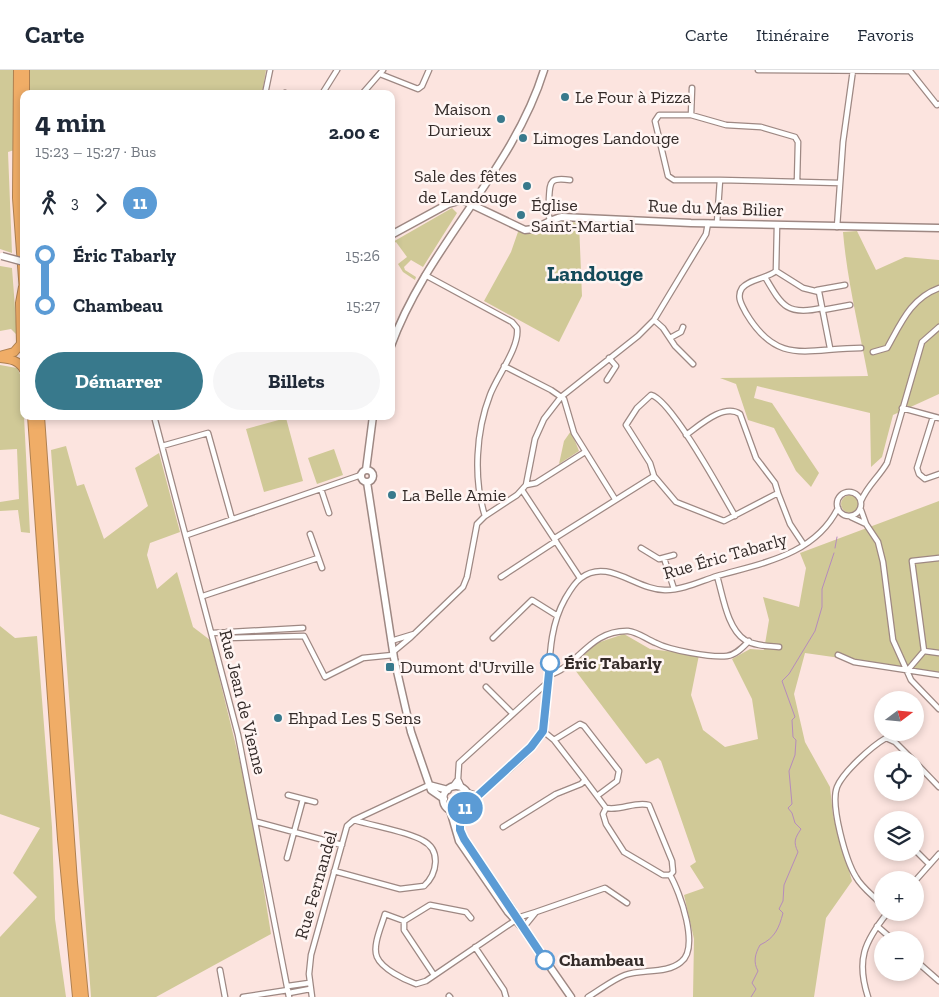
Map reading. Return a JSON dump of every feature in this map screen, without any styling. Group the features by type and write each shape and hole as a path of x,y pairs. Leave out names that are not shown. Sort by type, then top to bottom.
{"highway":[{"path":"18,70 17,198 20,241"},
{"path":"24,90 25,70"},
{"path":"0,357 14,352 20,345"},
{"path":"0,357 20,364"},
{"path":"32,420 62,839 77,997"},
{"path":"40,420 73,882 84,997"},
{"path":"42,450 46,439 45,420"}],"main road":[{"path":"395,337 415,291 510,146 535,96 544,70"},
{"name":"Rue du Mas Bilier","path":"395,233 457,200 462,200 471,206 525,230 535,229 550,220 562,217 837,227 939,228"},
{"path":"1,255 20,261"},
{"path":"367,482 363,481 360,475 366,470 372,420"},
{"path":"366,470 373,474 372,478 367,482"},
{"path":"367,482 393,654 411,732 430,790 444,799"},
{"path":"429,785 464,790 469,802 466,808 460,812 450,810"},
{"path":"450,789 444,799 445,805 450,810 459,841 508,912 523,928 571,997"},
{"path":"460,812 460,830 464,839 512,910 516,920"}],"street":[{"path":"266,90 270,70"},
{"path":"324,90 337,70"},
{"path":"365,90 381,72 418,90 422,86 429,70"},
{"path":"758,70 910,71 938,106"},
{"path":"837,227 843,142 853,70"},
{"path":"691,115 692,88"},
{"path":"797,182 798,142 795,137 761,127 726,125 691,115 664,114 659,115 655,121 668,176 674,180 840,183"},
{"path":"550,220 548,214 548,185 560,178 570,180"},
{"path":"717,223 720,180"},
{"path":"227,632 226,638 304,636 325,678 363,658 393,654 462,587 467,576 473,534 477,524 526,485 535,439 544,419 561,397 638,336 654,320 706,234 708,223"},
{"path":"776,271 777,225"},
{"path":"776,271 746,284 739,295 740,302 757,332 766,340 786,349 810,351 830,348 861,348"},
{"path":"776,271 803,288 817,290 844,285"},
{"path":"425,275 512,322 517,328 516,341 490,394 483,417 480,442 480,501 485,516"},
{"path":"765,277 777,298 790,309 803,312 850,305"},
{"path":"873,352 887,348 912,304 929,292 939,288"},
{"path":"817,290 820,292 830,348"},
{"path":"654,320 663,328 675,346 693,364"},
{"path":"670,338 681,332 683,326"},
{"path":"939,327 922,342 887,463 880,475 866,490 861,510 866,524 878,542 883,562 893,640 911,680 939,709"},
{"path":"607,380 616,366 609,358"},
{"path":"504,366 561,397 566,404 574,433 615,499"},
{"path":"735,516 686,435 655,396 647,397 630,416 626,425 650,463 654,476 676,502 720,520 735,516 778,493"},
{"path":"902,408 939,418"},
{"path":"686,435 725,410 735,410 740,414 756,458 774,483 790,524 804,546"},
{"path":"932,417 917,468 919,474 925,479 939,474"},
{"name":"Rue Jean de Vienne","path":"155,420 213,633 238,735 257,822 289,992"},
{"path":"162,446 208,433 232,519"},
{"path":"526,485 536,483 585,452"},
{"path":"187,535 360,475"},
{"path":"501,577 615,499 654,476"},
{"path":"321,489 329,513"},
{"path":"469,802 531,747 543,731 552,636 556,615 580,578 522,490"},
{"path":"866,490 846,492 840,496 838,508 847,516 866,524"},
{"path":"853,492 862,501"},
{"name":"Rue Éric Tabarly","path":"580,578 592,572 601,571 620,575 644,588 674,589 785,557 804,546 832,520 838,508"},
{"path":"847,516 861,510"},
{"name":"Rue Éric Tabarly","path":"832,520 847,516"},
{"path":"310,534 322,568"},
{"path":"641,548 659,559 674,554"},
{"path":"203,596 318,558"},
{"path":"664,558 674,589"},
{"path":"907,671 924,651 912,561 939,558"},
{"path":"717,576 731,622 736,631 749,641 779,647"},
{"path":"494,638 532,600 556,615"},
{"path":"213,633 303,628"},
{"path":"549,675 559,670 597,640 619,631 631,632 657,644 680,651 728,656 739,652 749,641"},
{"path":"391,641 415,634"},
{"path":"924,651 939,653"},
{"path":"838,655 854,662 939,675"},
{"path":"477,795 464,790 458,779 459,763 548,682"},
{"path":"486,688 513,714"},
{"path":"554,740 576,724 580,724 584,726 608,756 619,771 620,777 598,796"},
{"path":"543,731 554,740 606,808 616,810 638,804 649,805 672,862 673,872 670,875"},
{"path":"874,897 856,879 848,861 835,802 837,788 845,773 886,738 895,742 904,751"},
{"path":"924,771 939,787"},
{"path":"450,789 458,779"},
{"path":"503,828 556,794 585,780"},
{"name":"Rue Fernandel","path":"312,997 309,983 311,955 347,826 354,820 429,785"},
{"path":"288,795 315,802"},
{"path":"287,858 303,799"},
{"path":"606,808 603,814 606,824 624,852 663,875 670,875"},
{"path":"334,871 400,889 424,886 433,876 436,858 423,840 354,820"},
{"path":"257,822 342,845"},
{"path":"923,871 939,854"},
{"path":"924,859 929,864"},
{"path":"588,997 624,976 674,967 683,962 688,954 688,922 678,888 670,875"},
{"path":"404,921 385,914 376,947 377,957 384,965 416,984 434,975 516,920 536,912 605,888 626,903"},
{"path":"404,921 430,905 466,912 471,918"},
{"path":"523,928 536,912"},
{"path":"404,921 404,930 434,975"},
{"path":"868,997 862,978 862,959 866,943 881,921"},
{"path":"877,926 883,931"},
{"path":"475,947 504,990 506,997"},
{"path":"924,968 939,981"},
{"path":"220,970 225,997"},
{"path":"289,992 309,983"},
{"path":"243,997 310,989"}],"shaded area":[{"path":"0,70 266,70 263,90 20,90 20,148 8,152 12,253 0,249"},
{"path":"452,208 457,213 423,267 411,260 404,267 405,270 416,277 415,280 403,272 398,264 407,257 395,241"},
{"path":"556,220 579,223 582,296 559,342 484,301 511,252 519,229 536,235 550,229"},
{"path":"857,231 876,270 905,257 939,260 939,394 893,415 882,457 871,467 870,413 757,386 754,398 772,403 819,473 811,487 796,471 774,428 748,420 736,384 720,378 868,376 850,286 843,232"},
{"path":"0,266 12,268 17,335 11,329 0,331"},
{"path":"0,365 17,368 20,374 20,420 24,420 30,533 21,532 18,510 0,511 0,502 19,499 17,449 0,450"},
{"path":"279,420 287,420 303,481 264,492 246,429"},
{"path":"571,431 579,451 559,464 564,441"},
{"path":"66,446 77,486 84,484 104,539 148,506 135,468 159,453 180,532 150,543 147,555 157,589 177,572 193,627 210,640 250,803 271,934 156,997 91,997 51,450"},
{"path":"334,449 343,475 317,484 308,458"},
{"path":"846,495 854,495 859,500 857,511 846,513 841,508 841,500"},
{"path":"939,501 939,672 805,653 794,694 805,742 830,787 833,815 852,881 826,918 814,997 693,997 694,939 684,895 704,888 690,866 696,862 661,761 658,758 646,764 572,666 597,643 624,634 650,649 699,655 691,695 703,730 725,747 758,739 752,699 732,659 750,649 764,650 769,620 763,597 799,607 806,568 800,553"},
{"path":"0,626 15,638 37,636 52,827 55,919 66,997 0,997 0,937 37,897 13,873 40,828 0,814"}],"waterway":[{"path":"835,548 837,537"},
{"path":"751,997 756,989 752,983 758,971 755,961 756,955 760,945 773,936 780,923 783,913 779,909 783,901 784,885 798,852 795,840 801,829 795,823 792,813 788,808 792,804 789,771 795,755 796,740 793,737 792,720 795,717 782,681 789,674 815,631 822,607 822,589 834,553"}],"bus line":[{"name":"11","path":"545,960 516,920 512,910 464,839 460,830 459,820 460,812 466,808 469,802 484,791 538,740 546,721 550,663"}],"place":[{"name":"Le Four à Pizza","path":"565,97"},
{"name":"Maison Durieux","path":"501,119"},
{"name":"Limoges Landouge","path":"523,138"},
{"name":"Sale des fêtes de Landouge","path":"527,186"},
{"name":"Église Saint-Martial","path":"521,215"},
{"name":"La Belle Amie","path":"392,495"},
{"name":"Éric Tabarly","path":"550,663"},
{"name":"Dumont d'Urville","path":"390,667"},
{"name":"Ehpad Les 5 Sens","path":"278,718"},
{"name":"Chambeau","path":"545,960"}],"district":[{"name":"Landouge","path":"595,273"}]}
